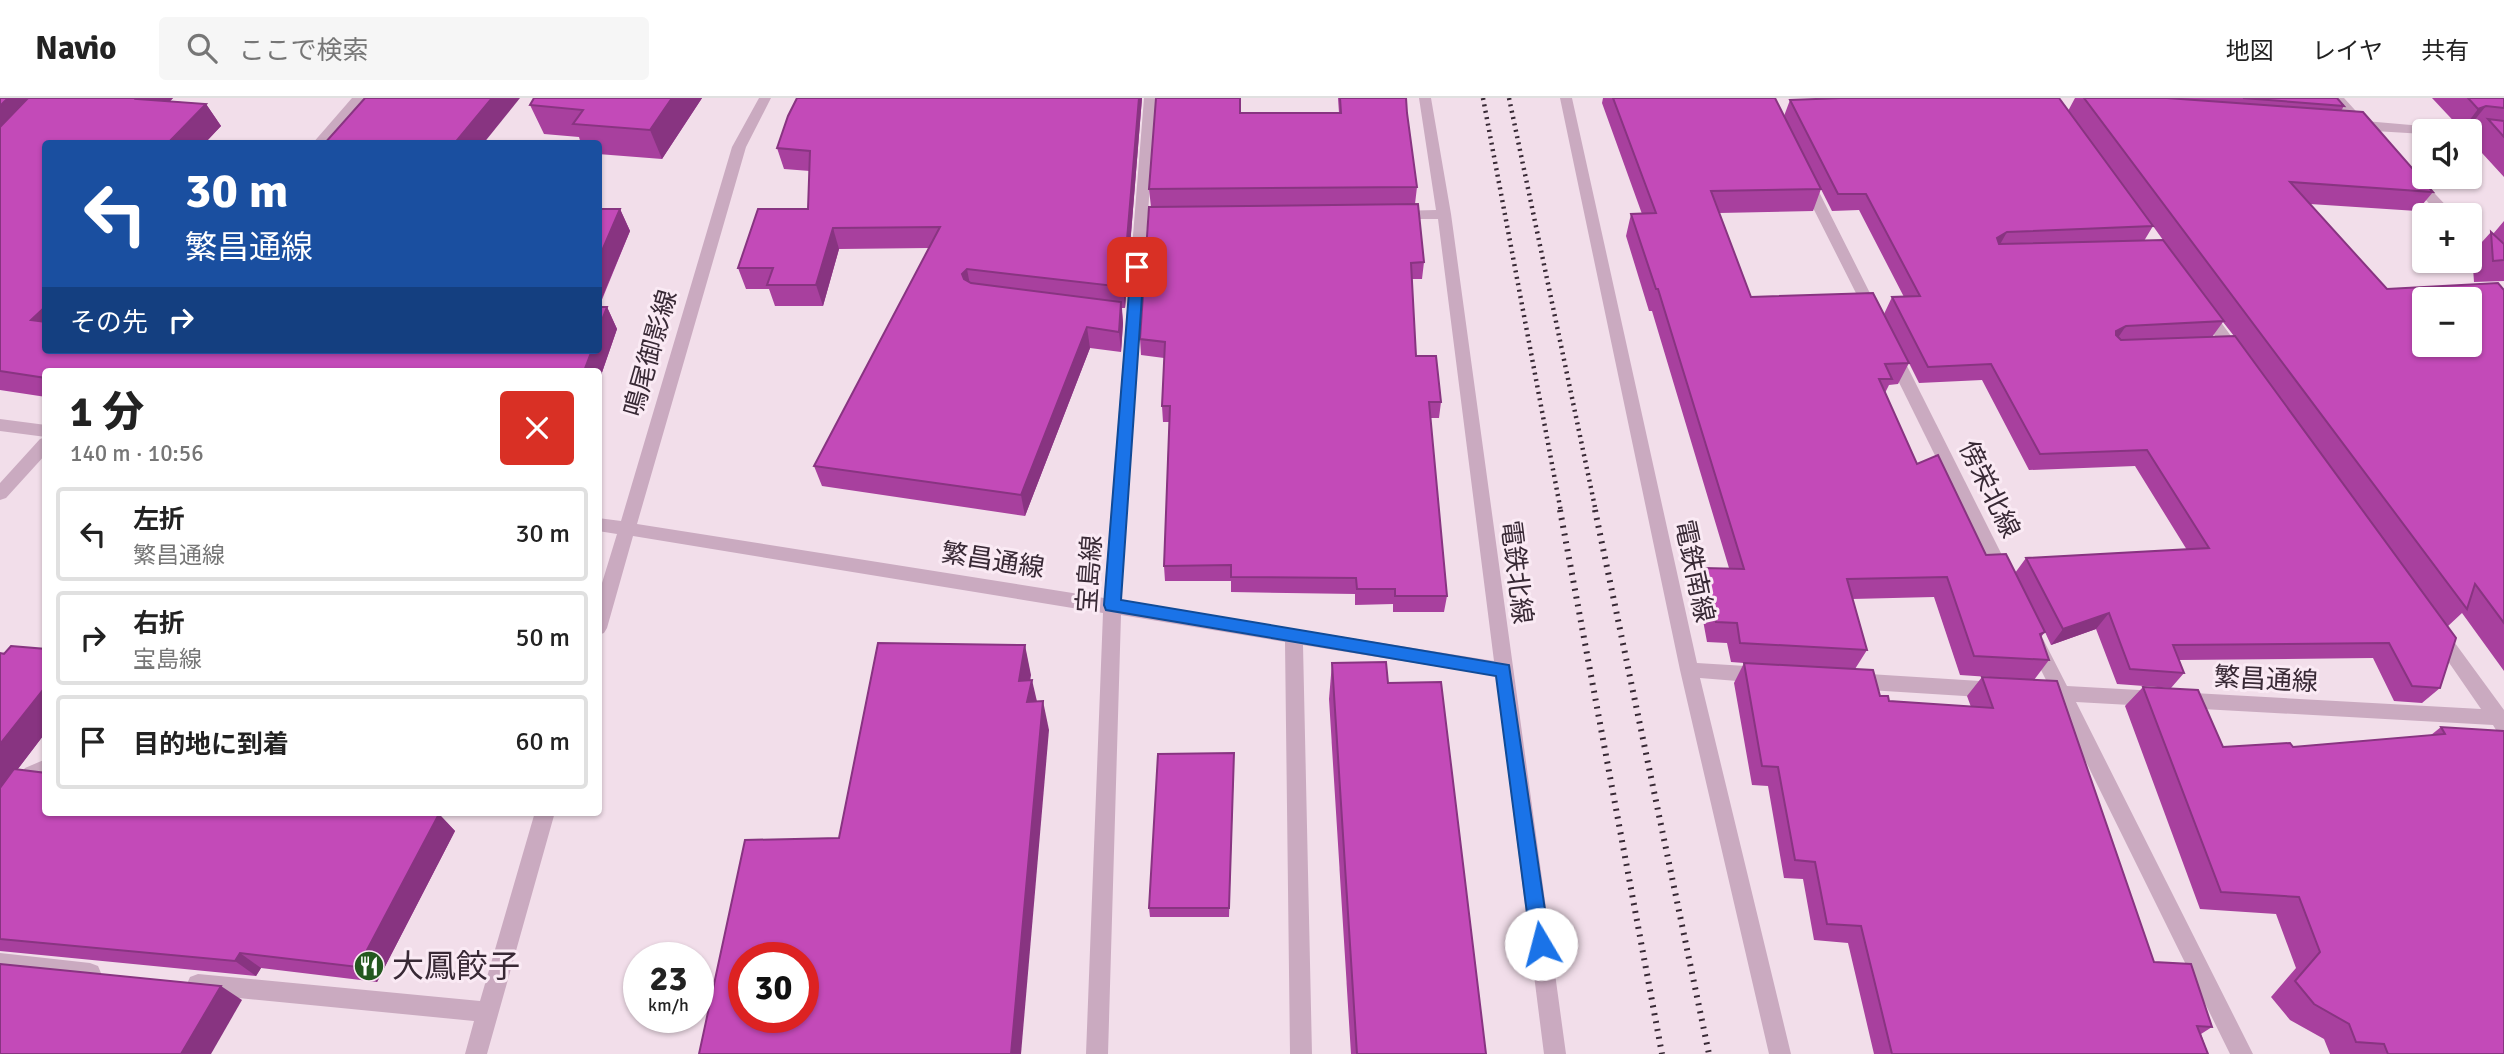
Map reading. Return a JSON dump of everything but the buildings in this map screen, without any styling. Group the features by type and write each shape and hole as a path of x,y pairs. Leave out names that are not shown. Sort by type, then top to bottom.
{"street":[{"path":"322,140 359,98"},
{"name":"鳴尾御影線","path":"602,615 739,147 765,98"},
{"name":"宝島線","path":"1097,1054 1112,605 1127,316 1148,217 1150,98"},
{"name":"電鉄北線","path":"1425,98 1444,214 1555,1054"},
{"name":"電鉄南線","path":"1566,98 1689,670 1780,1054"},
{"path":"2337,98 2353,124 2378,143"},
{"path":"2353,124 2412,129"},
{"path":"2482,135 2504,138"},
{"name":"傍栄北線","path":"1796,160 2013,594"},
{"path":"2404,170 2436,203"},
{"path":"1389,215 1444,214"},
{"path":"2482,250 2504,273"},
{"path":"2190,292 2223,346 2246,368"},
{"path":"0,425 42,430"},
{"path":"0,494 42,447"},
{"name":"繁昌通線","path":"602,525 1503,670"},
{"path":"2425,617 2502,721"},
{"path":"2032,632 2242,1054"},
{"path":"1294,636 1301,1054"},
{"path":"1689,670 1786,676"},
{"name":"繁昌通線","path":"1841,680 2502,721"},
{"path":"0,817 32,774 42,769"},
{"path":"476,1054 544,816"},
{"path":"0,963 109,975"},
{"path":"177,982 488,1012"}],"railway":[{"path":"1483,98 1561,512"},
{"path":"1509,98 1596,512"},
{"path":"1560,510 1662,1054"},
{"path":"1595,510 1709,1054"}],"place":[{"name":"大鳳餃子","path":"369,966"}],"route":[{"path":"1137,267 1112,605 1503,670 1541,944"}]}
